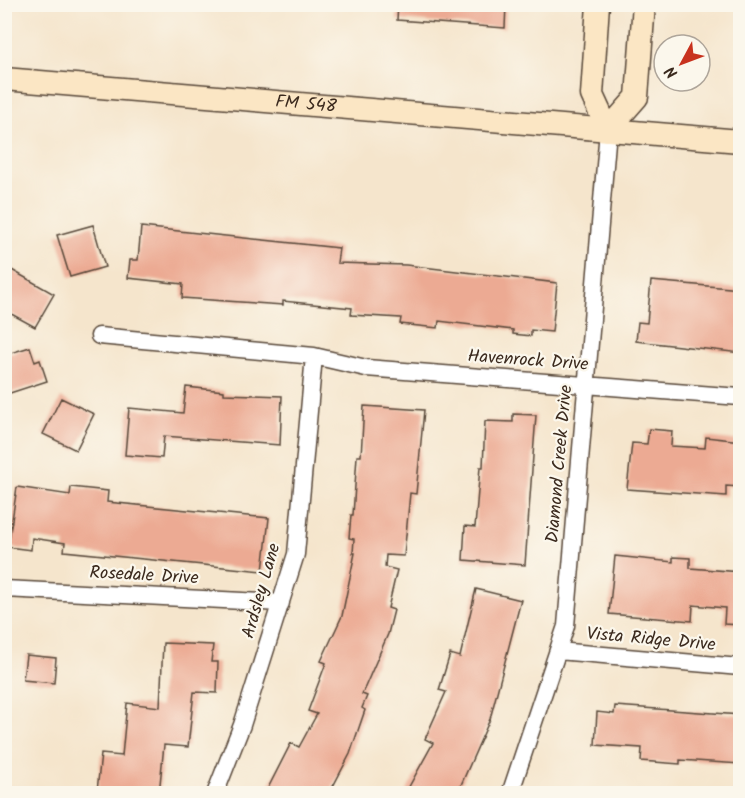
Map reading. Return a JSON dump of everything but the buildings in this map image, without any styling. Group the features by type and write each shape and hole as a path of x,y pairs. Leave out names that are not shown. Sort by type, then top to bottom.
{"main road":[{"path":"598,4 592,95 608,130 638,97 644,4"},
{"name":"FM 548","path":"4,79 741,141"}],"street":[{"name":"Diamond Creek Drive","path":"510,794 566,626 608,130"},
{"name":"Havenrock Drive","path":"99,336 314,356 366,368 741,398"},
{"name":"Ardsley Lane","path":"215,794 242,725 296,554 314,356"},
{"name":"Rosedale Drive","path":"4,589 281,603"},
{"name":"Vista Ridge Drive","path":"558,651 741,667"}]}
